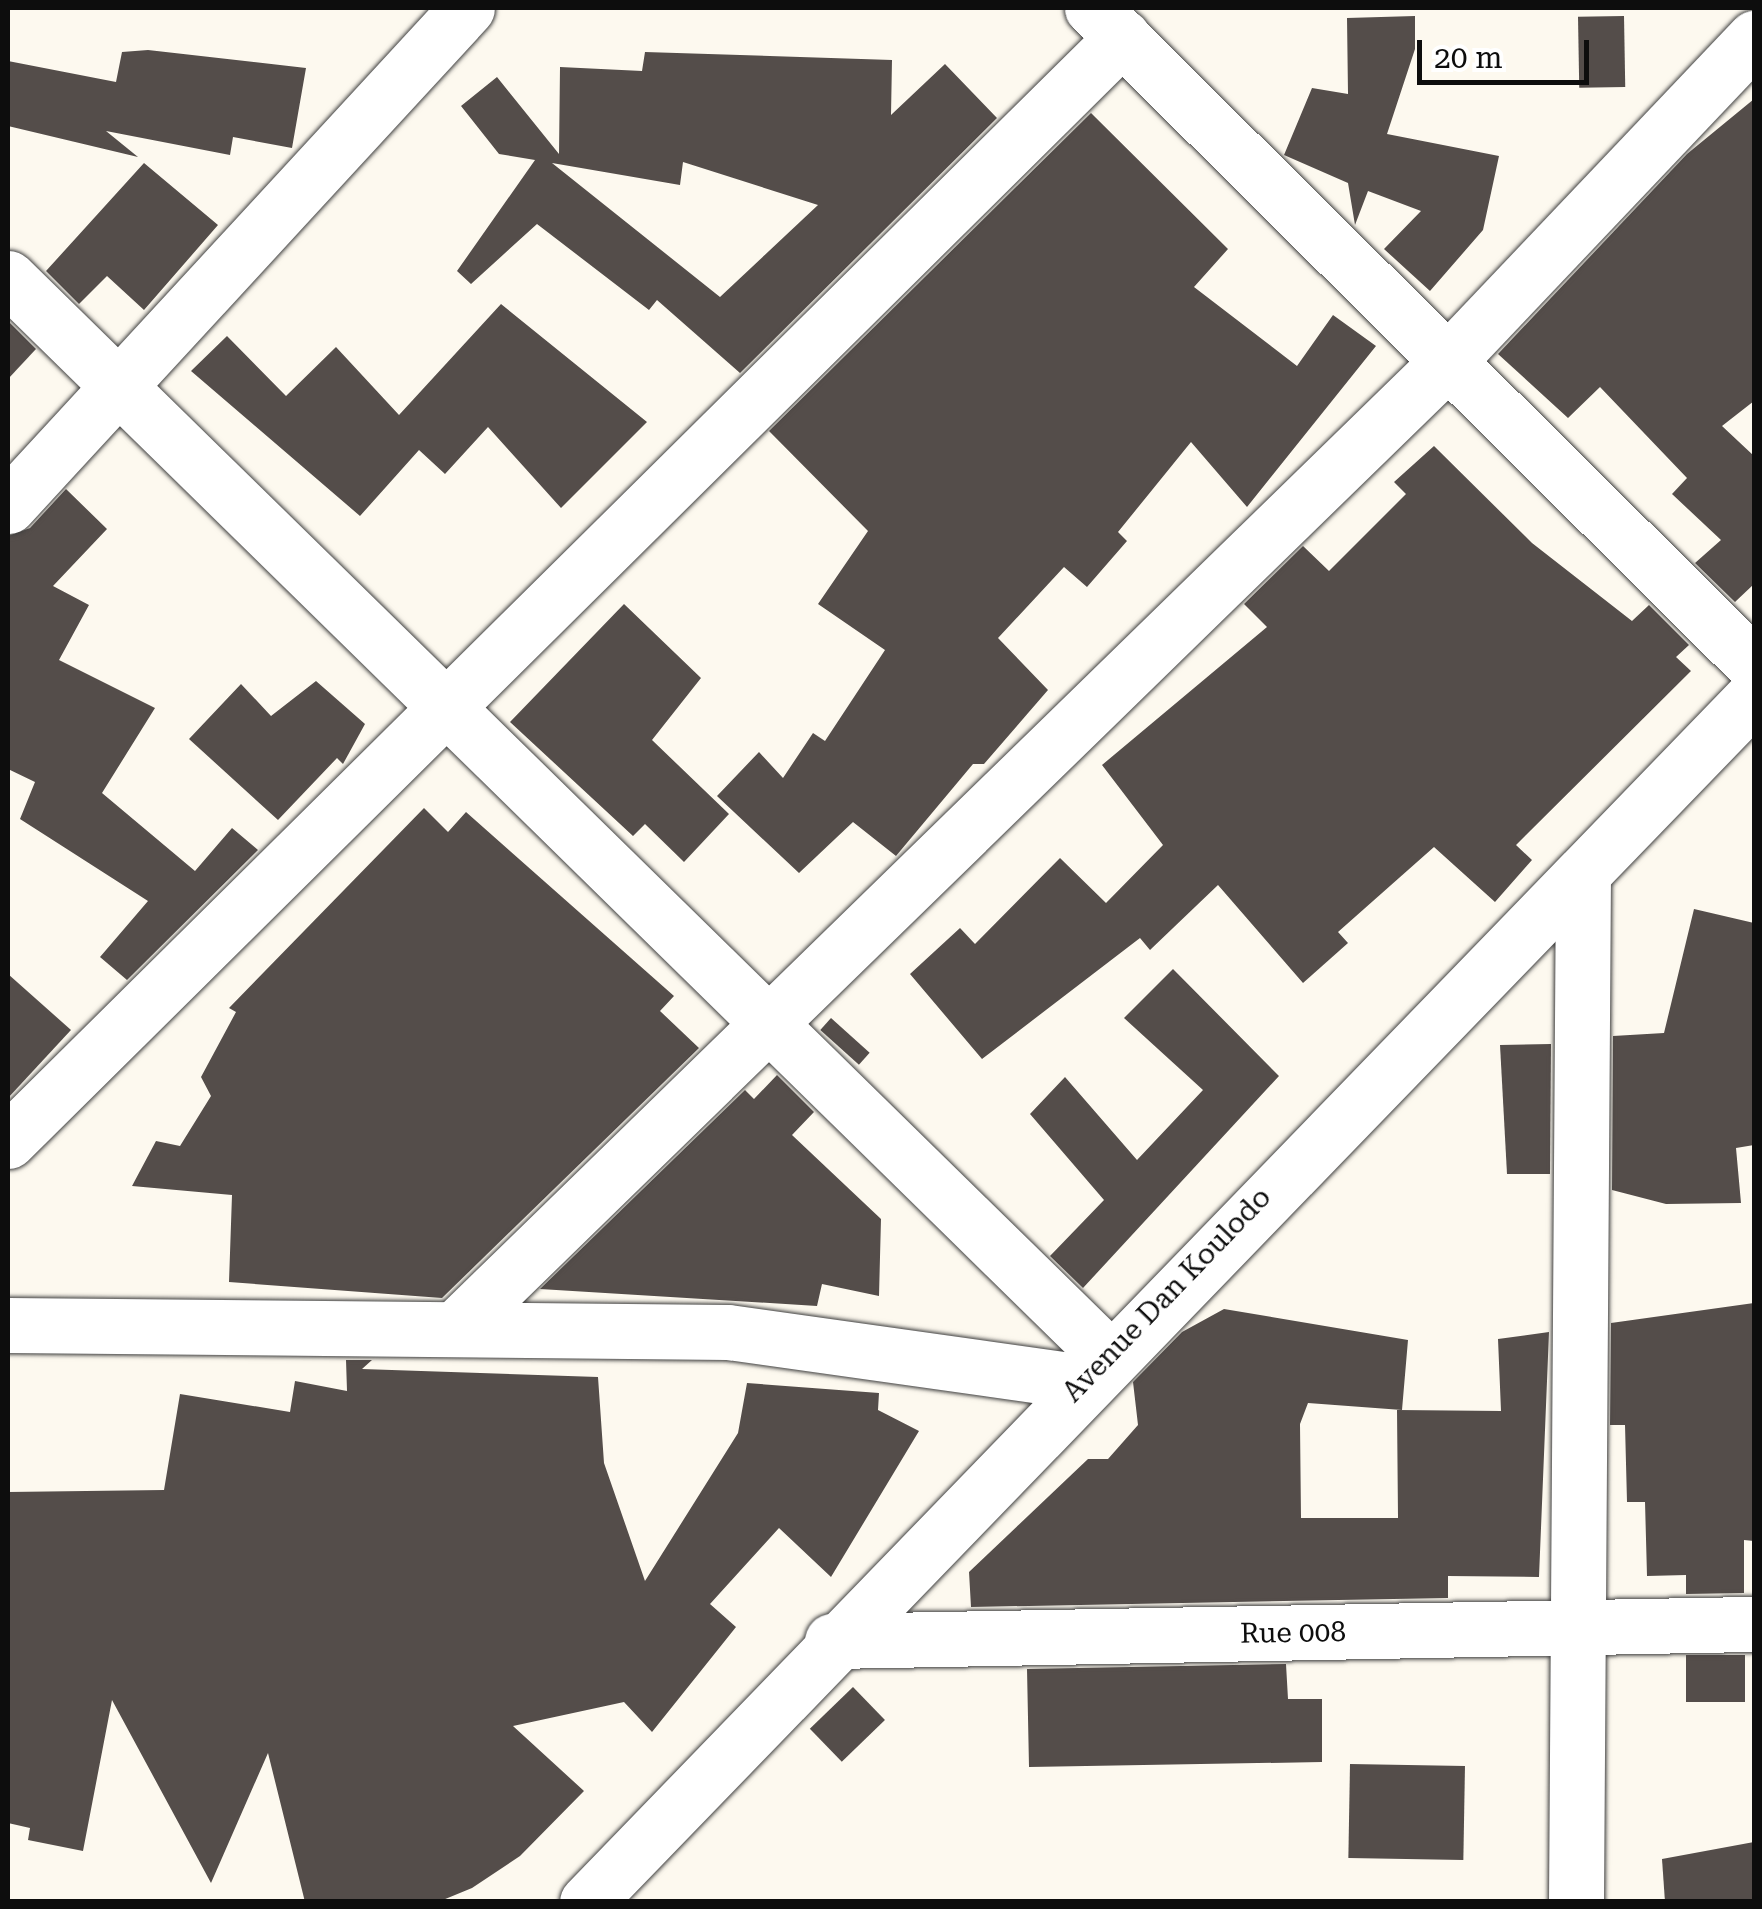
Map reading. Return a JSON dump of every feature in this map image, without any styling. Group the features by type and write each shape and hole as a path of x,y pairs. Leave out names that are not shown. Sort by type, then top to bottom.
{"street":[{"path":"8,506 121,393 467,8"},
{"path":"8,1141 451,712 845,304 1108,22 1444,365 1754,664"},
{"path":"458,1326 1444,365 1754,38"},
{"path":"8,278 121,393 768,1020 1095,1369"},
{"name":"Avenue Dan Koulodo","path":"588,1902 1095,1369 1754,696"},
{"path":"1576,1902 1582,874"},
{"path":"8,1325 458,1326 792,1337 1095,1369"},
{"name":"Rue 008","path":"832,1642 1754,1624"}],"building":[{"path":"1415,16 1415,49 1387,134 1499,156 1483,230 1430,291 1384,249 1421,211 1368,191 1355,225 1348,183 1284,155 1312,88 1348,94 1347,18"},
{"path":"1624,16 1625,87 1579,88 1578,17"},
{"path":"148,50 306,68 292,148 233,137 230,155 106,131 138,157 8,126 8,61 116,82 122,52"},
{"path":"645,52 892,60 891,115 945,64 997,118 740,373 657,300 649,310 537,224 471,284 457,271 535,160 499,154 461,106 497,77 559,154 560,67 642,71","holes":["683,162 818,205 720,297 552,163 680,185"]},
{"path":"1754,99 1754,401 1722,426 1754,456 1754,584 1735,602 1695,563 1721,540 1672,494 1687,478 1600,387 1568,418 1498,354 1687,154"},
{"path":"1091,113 1228,249 1194,287 1297,366 1333,315 1376,346 1247,507 1191,442 1118,532 1127,541 1087,587 1064,567 998,638 1048,690 984,764 973,764 896,856 853,822 799,873 717,796 759,752 783,778 813,733 825,741 885,650 818,604 868,531 769,431"},
{"path":"144,163 218,225 144,310 107,276 79,304 46,271"},
{"path":"501,304 647,422 561,508 488,427 445,474 419,450 360,516 191,371 227,336 286,396 336,347 399,415"},
{"path":"8,321 36,349 8,379"},
{"path":"1434,446 1532,543 1632,621 1649,605 1689,645 1676,657 1691,671 1516,845 1532,860 1495,902 1434,847 1338,932 1348,943 1303,983 1218,885 1150,950 1140,938 982,1059 910,974 960,928 975,944 1060,858 1106,903 1163,845 1102,765 1267,627 1244,604 1303,546 1329,571 1406,494 1394,482"},
{"path":"66,489 107,529 53,586 89,605 59,660 155,708 102,793 195,871 232,828 258,850 127,980 100,957 148,901 20,819 35,782 8,769 8,536 30,528"},
{"path":"624,604 701,678 652,740 729,814 684,862 645,824 633,836 510,722"},
{"path":"316,681 365,724 343,764 337,758 278,820 189,739 241,684 271,716"},
{"path":"424,808 448,832 466,812 674,996 660,1011 699,1048 442,1298 229,1282 232,1195 132,1186 156,1141 180,1146 211,1096 201,1077 236,1012 229,1008"},
{"path":"1694,909 1754,923 1754,1145 1736,1148 1741,1203 1666,1204 1612,1190 1613,1036 1664,1033"},
{"path":"1173,969 1279,1076 1083,1288 1050,1256 1104,1200 1030,1114 1065,1077 1137,1160 1203,1090 1124,1018"},
{"path":"8,974 71,1030 8,1098"},
{"path":"831,1018 870,1053 859,1065 820,1030"},
{"path":"1551,1044 1550,1174 1507,1174 1500,1045"},
{"path":"777,1075 814,1112 792,1135 881,1219 879,1296 822,1284 817,1306 540,1289 745,1090 754,1099"},
{"path":"1754,1303 1754,1541 1744,1540 1744,1593 1686,1594 1686,1575 1647,1576 1645,1502 1627,1502 1625,1425 1610,1425 1611,1323"},
{"path":"1224,1309 1408,1340 1402,1410 1308,1403 1300,1424 1301,1518 1398,1518 1397,1410 1501,1411 1498,1339 1549,1332 1539,1577 1448,1576 1448,1598 971,1607 969,1572 1088,1459 1108,1459 1138,1425 1133,1382 1182,1332"},
{"path":"346,1360 372,1360 362,1369 598,1377 604,1463 645,1581 738,1433 747,1383 879,1393 878,1410 919,1431 831,1577 779,1528 710,1604 736,1627 652,1732 624,1702 513,1726 584,1791 520,1856 472,1888 438,1902 305,1902 268,1753 211,1883 112,1700 83,1851 28,1840 30,1828 8,1823 8,1492 164,1490 180,1394 290,1412 295,1381 347,1391"},
{"path":"1686,1655 1745,1655 1745,1702 1686,1702"},
{"path":"1286,1664 1288,1699 1322,1699 1322,1762 1029,1767 1027,1669"},
{"path":"853,1687 885,1720 842,1762 810,1729"},
{"path":"1350,1764 1465,1766 1463,1860 1348,1858"},
{"path":"1754,1842 1754,1902 1665,1902 1662,1859"}]}
